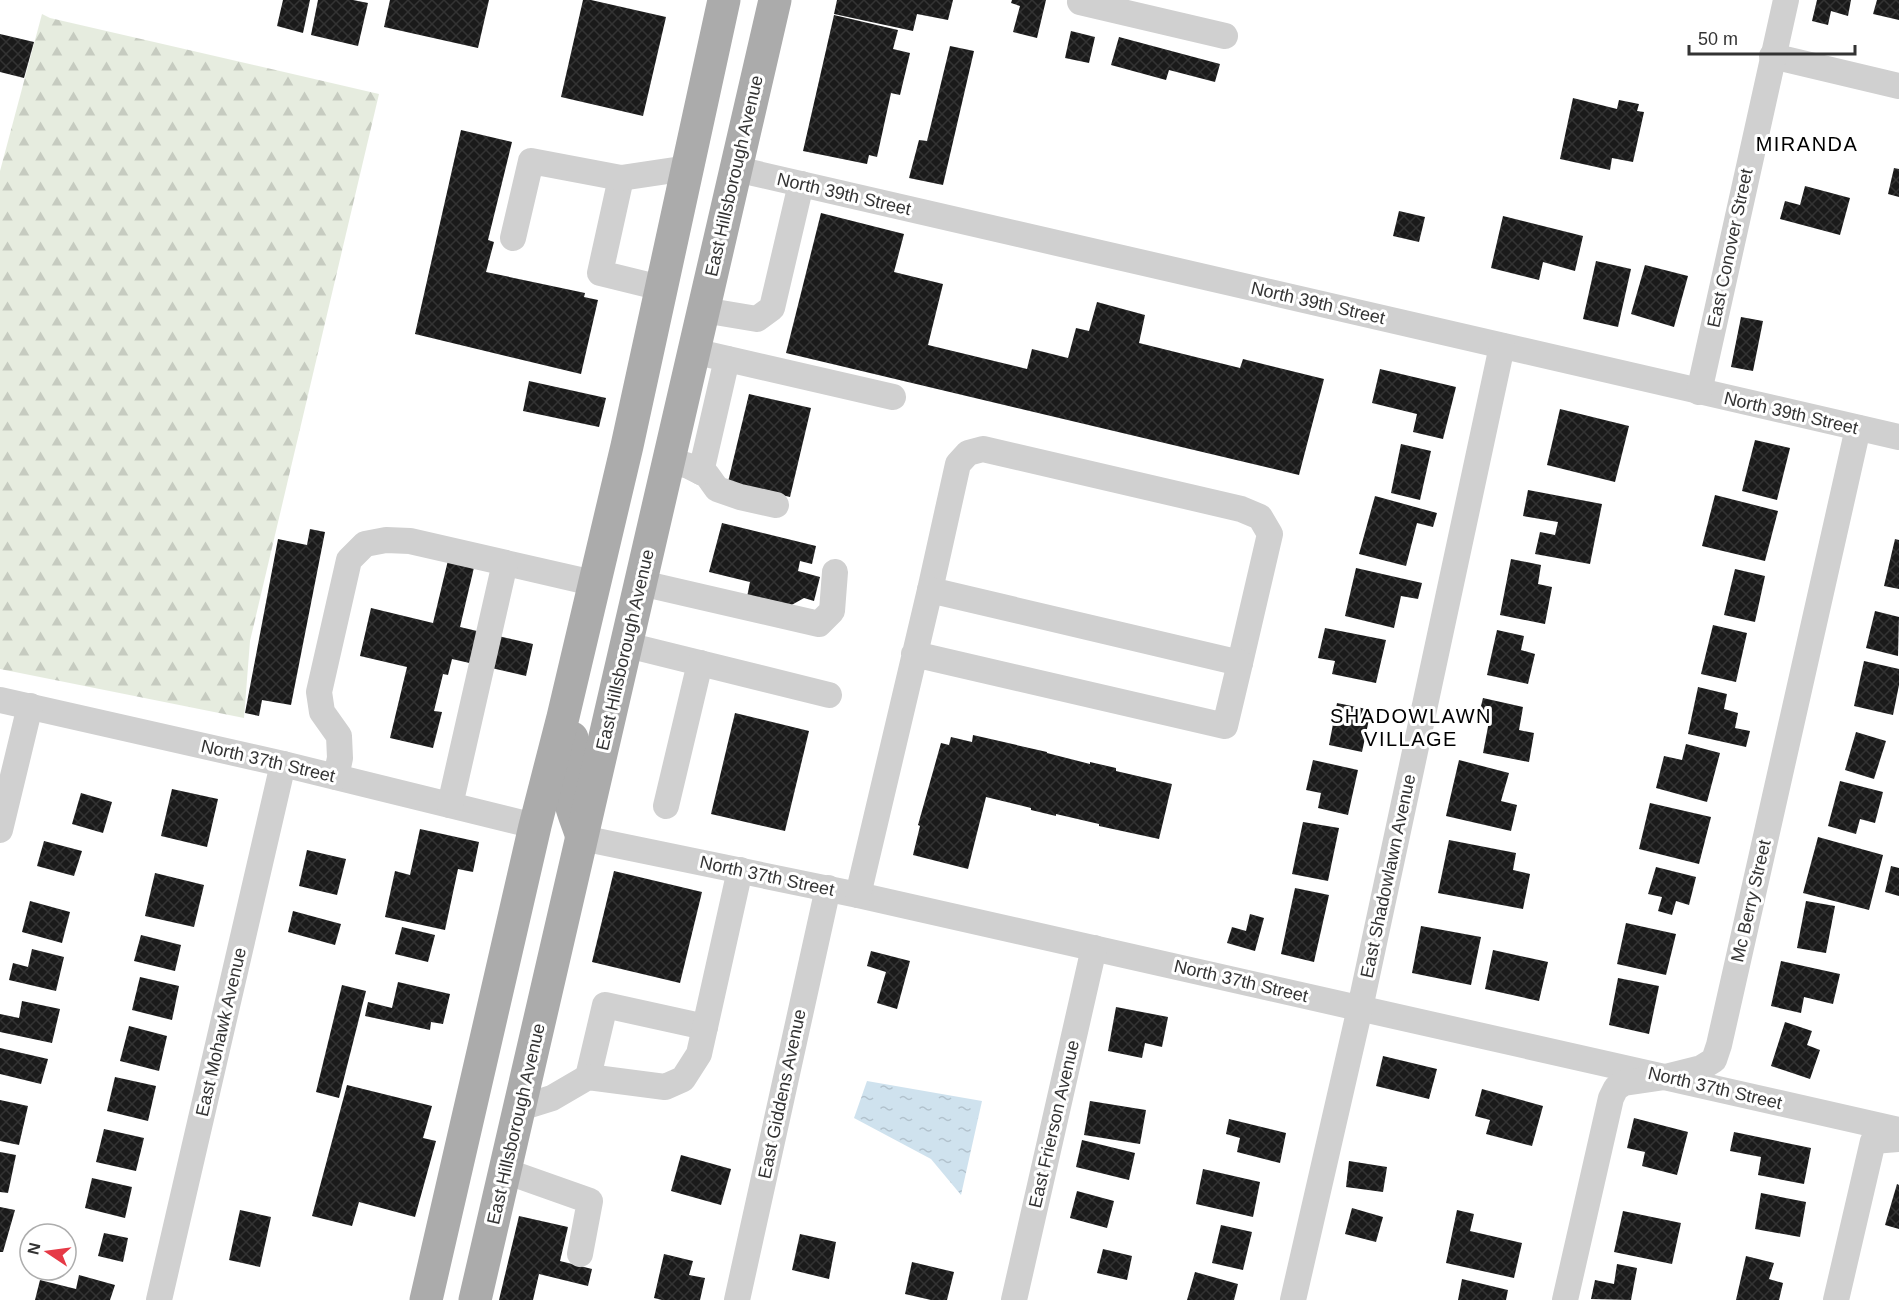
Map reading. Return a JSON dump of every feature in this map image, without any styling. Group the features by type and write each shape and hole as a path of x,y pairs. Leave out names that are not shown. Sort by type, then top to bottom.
{"main road":[{"path":"426,1300 535,826 563,717 635,407 661,288 676,170 709,68 724,0"},
{"name":"East Hillsborough Avenue","path":"475,1300 775,0"},
{"path":"709,68 715,120 724,149 736,169"},
{"path":"635,407 649,444 668,460"},
{"path":"563,717 574,747 569,788 570,803 582,838"},
{"path":"535,826 545,846 554,877 559,937"}],"street":[{"path":"1080,0 1080,2 1225,36"},
{"name":"East Conover Street","path":"1699,392 1785,0"},
{"path":"1772,57 1899,86"},
{"path":"513,238 521,159 621,178 676,170"},
{"name":"North 39th Street","path":"736,169 1899,437"},
{"path":"621,178 600,273 661,288"},
{"path":"703,309 757,319 772,309 801,184"},
{"name":"East Shadowlawn Avenue","path":"1293,1300 1360,1008 1502,346"},
{"path":"693,351 893,397"},
{"path":"701,472 727,358"},
{"name":"Mc Berry Street","path":"1565,1300 1611,1098 1616,1088 1624,1083 1665,1077 1701,1068 1714,1060 1719,1046 1858,428"},
{"path":"858,895 958,464 968,453 983,449 1241,509 1260,517 1270,534 1225,726 914,654"},
{"path":"668,460 701,472 717,489 776,505"},
{"path":"336,777 340,758 339,736 322,712 319,692 349,560 365,544 386,540 410,541 593,583"},
{"path":"450,805 505,563"},
{"path":"641,583 819,624 832,611 835,572"},
{"path":"930,590 1240,663"},
{"path":"627,645 829,695"},
{"path":"666,806 700,663"},
{"name":"North 37th Street","path":"0,700 283,764 535,826"},
{"path":"0,830 30,706"},
{"name":"East Mohawk Avenue","path":"159,1300 283,764"},
{"name":"North 37th Street","path":"582,838 828,888 1899,1130"},
{"path":"520,1108 552,1098 588,1077 665,1087 683,1079 699,1054 740,870"},
{"name":"East Giddens Avenue","path":"737,1300 828,888"},
{"name":"East Frierson Avenue","path":"1014,1300 1094,948"},
{"path":"588,1077 605,1005 705,1027"},
{"path":"1836,1300 1873,1141 1899,1139"},
{"path":"505,1171 590,1202 580,1254"}],"green space":[{"path":"42,14 50,18 379,94 250,641 244,718 0,669 0,171"}],"water":[{"path":"867,1081 982,1101 961,1195 931,1159 854,1118"}],"building":[{"path":"283,0 310,0 303,33 277,26"},
{"path":"318,0 353,0 368,3 358,46 311,35"},
{"path":"390,0 489,0 478,48 384,27"},
{"path":"583,0 666,17 643,116 561,97"},
{"path":"837,0 953,0 948,20 917,14 913,31 834,14"},
{"path":"1012,0 1046,0 1037,38 1013,32 1020,6 1011,3"},
{"path":"1817,0 1851,0 1848,16 1831,11 1828,25 1812,21"},
{"path":"1877,0 1899,0 1899,20 1873,14"},
{"path":"834,15 898,30 893,49 910,53 900,95 891,93 877,157 869,155 867,164 803,151"},
{"path":"1071,31 1095,37 1089,63 1065,58"},
{"path":"0,34 34,42 24,78 0,72"},
{"path":"1119,37 1220,64 1215,82 1169,70 1166,80 1111,65"},
{"path":"950,46 974,51 943,185 909,178 919,140 927,141"},
{"path":"1573,98 1617,109 1619,100 1639,104 1637,111 1644,112 1633,162 1612,158 1610,170 1560,159"},
{"path":"461,130 512,142 488,240 494,242 486,272 585,293 584,297 598,300 581,374 415,334"},
{"path":"1894,168 1899,169 1899,197 1888,194"},
{"path":"1805,186 1850,198 1840,235 1780,219 1785,201 1800,205"},
{"path":"1399,211 1425,217 1419,242 1393,236"},
{"path":"821,213 904,234 894,272 943,284 928,345 1027,369 1032,349 1068,358 1076,328 1089,331 1097,302 1145,315 1139,343 1240,368 1243,359 1324,379 1299,475 786,353"},
{"path":"1503,216 1583,236 1575,271 1543,262 1539,280 1491,268"},
{"path":"1596,261 1631,269 1618,327 1583,319"},
{"path":"1645,265 1688,276 1674,327 1631,314"},
{"path":"1741,317 1763,321 1753,371 1731,367"},
{"path":"1380,369 1456,387 1443,439 1413,432 1417,414 1372,403"},
{"path":"529,381 606,398 599,427 523,411"},
{"path":"749,394 811,408 790,497 728,482"},
{"path":"1560,409 1629,426 1615,482 1547,465"},
{"path":"1755,440 1790,448 1777,500 1742,491"},
{"path":"1401,444 1431,451 1420,500 1391,493"},
{"path":"1528,490 1602,504 1590,564 1535,554 1540,532 1555,535 1558,522 1523,516"},
{"path":"1715,495 1778,511 1765,561 1702,546"},
{"path":"1375,496 1437,513 1433,527 1417,523 1406,566 1359,554"},
{"path":"722,523 816,546 812,564 800,561 798,571 820,577 814,601 804,598 788,607 747,597 750,582 709,572"},
{"path":"310,529 325,532 291,705 262,700 259,716 245,713 278,539 307,545"},
{"path":"1895,539 1899,540 1899,589 1884,586"},
{"path":"450,552 476,559 460,627 533,644 526,676 452,659 448,675 443,674 434,711 442,712 433,748 390,738 407,667 360,656 371,608 433,623"},
{"path":"1511,559 1541,565 1538,584 1552,587 1545,624 1500,615"},
{"path":"1356,568 1422,583 1418,599 1401,596 1394,628 1345,616"},
{"path":"1735,569 1765,576 1755,622 1724,615"},
{"path":"1875,611 1899,617 1898,656 1866,648"},
{"path":"1713,625 1747,633 1736,682 1701,674"},
{"path":"1325,628 1386,640 1376,683 1332,674 1335,661 1318,658"},
{"path":"1497,630 1524,636 1521,650 1535,654 1528,684 1487,675"},
{"path":"1864,661 1899,669 1899,685 1893,715 1854,706"},
{"path":"1698,687 1727,694 1724,709 1738,713 1735,728 1750,731 1746,747 1688,734"},
{"path":"1483,698 1523,707 1519,730 1534,733 1529,762 1483,753 1490,716 1479,714"},
{"path":"1337,703 1371,710 1362,752 1329,745"},
{"path":"735,713 809,731 785,831 711,814"},
{"path":"1856,732 1886,741 1874,779 1845,770"},
{"path":"973,735 1090,764 1090,762 1116,768 1116,771 1172,784 1159,839 1031,810 1031,808 986,797 968,869 913,855 920,826 918,825 941,743 949,745 951,737 972,742"},
{"path":"1686,744 1720,753 1707,802 1656,788 1664,756 1682,760"},
{"path":"1313,760 1358,770 1348,815 1318,808 1321,793 1306,790"},
{"path":"1459,760 1509,773 1501,801 1517,805 1511,831 1446,816"},
{"path":"1840,781 1883,792 1875,823 1860,819 1856,834 1828,826"},
{"path":"172,789 218,799 207,847 161,836"},
{"path":"81,793 112,802 103,833 72,824"},
{"path":"1650,803 1711,817 1699,864 1639,849"},
{"path":"1303,822 1339,828 1328,881 1292,874"},
{"path":"420,829 479,842 473,872 458,869 445,930 385,917 395,871 410,875"},
{"path":"1818,837 1883,855 1869,910 1803,893"},
{"path":"1449,840 1516,853 1513,870 1530,874 1523,909 1438,893"},
{"path":"44,841 82,851 74,876 37,866"},
{"path":"307,850 346,859 337,895 299,886"},
{"path":"1891,866 1899,868 1899,896 1885,892"},
{"path":"1656,867 1696,877 1689,905 1676,901 1672,915 1658,911 1662,897 1648,894"},
{"path":"614,871 702,892 680,983 592,962"},
{"path":"155,873 204,885 194,927 145,916"},
{"path":"1295,888 1329,895 1314,962 1281,954"},
{"path":"30,901 70,912 62,943 22,932"},
{"path":"1806,901 1835,906 1826,953 1797,948"},
{"path":"293,911 341,924 335,945 288,932"},
{"path":"1250,914 1264,918 1255,951 1227,943 1232,927 1246,931"},
{"path":"1626,923 1676,934 1666,975 1617,964"},
{"path":"1421,926 1481,937 1471,985 1412,973"},
{"path":"402,927 435,935 428,962 395,954"},
{"path":"141,935 181,945 175,971 134,961"},
{"path":"32,949 64,957 56,991 9,980 13,963 28,967"},
{"path":"1493,950 1548,962 1539,1001 1485,989"},
{"path":"871,951 910,961 897,1009 877,1003 886,972 867,966"},
{"path":"1781,961 1840,974 1833,1004 1804,997 1801,1013 1771,1006"},
{"path":"140,977 179,986 172,1020 132,1010"},
{"path":"1618,978 1659,986 1649,1034 1609,1025"},
{"path":"398,982 450,994 443,1024 431,1022 430,1030 365,1016 368,1002 392,1008"},
{"path":"342,985 366,991 339,1098 316,1092"},
{"path":"22,1001 60,1009 52,1043 0,1032 0,1014 19,1018"},
{"path":"1116,1007 1168,1017 1162,1047 1145,1043 1142,1058 1108,1051"},
{"path":"1785,1022 1812,1031 1807,1045 1820,1050 1810,1079 1771,1066"},
{"path":"129,1026 167,1036 159,1071 120,1061"},
{"path":"0,1048 48,1059 41,1084 0,1074"},
{"path":"1383,1056 1437,1069 1429,1099 1376,1086"},
{"path":"115,1077 156,1086 148,1121 107,1111"},
{"path":"347,1085 432,1106 423,1138 436,1141 415,1217 359,1202 352,1226 312,1216"},
{"path":"1482,1089 1543,1106 1532,1146 1486,1134 1490,1120 1475,1116"},
{"path":"0,1100 28,1106 19,1145 0,1141"},
{"path":"1090,1101 1146,1110 1140,1144 1084,1135"},
{"path":"1634,1118 1688,1132 1677,1175 1642,1166 1645,1152 1627,1148"},
{"path":"1229,1119 1286,1133 1280,1163 1237,1152 1240,1138 1226,1134"},
{"path":"104,1129 144,1138 136,1171 96,1162"},
{"path":"1734,1132 1811,1148 1804,1184 1758,1175 1761,1157 1730,1151"},
{"path":"1082,1140 1135,1153 1129,1180 1076,1167"},
{"path":"0,1152 16,1155 8,1193 0,1192"},
{"path":"681,1155 731,1169 721,1205 671,1191"},
{"path":"1349,1161 1387,1167 1383,1192 1346,1187"},
{"path":"1203,1169 1260,1182 1253,1217 1196,1204"},
{"path":"92,1178 132,1187 125,1218 85,1208"},
{"path":"1897,1184 1899,1185 1899,1229 1885,1225"},
{"path":"1077,1191 1114,1201 1107,1228 1070,1218"},
{"path":"1761,1193 1806,1202 1800,1237 1755,1229"},
{"path":"0,1207 15,1210 3,1252 0,1252"},
{"path":"1352,1208 1383,1217 1376,1242 1345,1234"},
{"path":"240,1210 271,1217 260,1267 229,1260"},
{"path":"1457,1210 1474,1214 1470,1231 1522,1243 1514,1278 1446,1263"},
{"path":"1623,1211 1681,1223 1672,1264 1614,1252"},
{"path":"519,1216 568,1227 560,1261 592,1269 588,1286 539,1274 533,1300 499,1300"},
{"path":"1221,1225 1252,1232 1243,1270 1212,1263"},
{"path":"104,1233 128,1238 123,1262 98,1256"},
{"path":"800,1234 836,1242 829,1279 792,1270"},
{"path":"1103,1249 1132,1256 1127,1280 1097,1273"},
{"path":"664,1254 693,1261 689,1275 705,1278 700,1300 654,1298"},
{"path":"1746,1256 1774,1263 1769,1279 1783,1283 1779,1300 1736,1300"},
{"path":"912,1262 954,1272 947,1300 931,1300 905,1294"},
{"path":"1617,1264 1637,1268 1631,1300 1591,1299 1595,1280 1614,1284"},
{"path":"1195,1272 1238,1284 1234,1300 1187,1300"},
{"path":"79,1275 115,1285 110,1300 35,1300 40,1282 76,1289"},
{"path":"1462,1279 1508,1290 1506,1300 1458,1300"}],"district":[{"name":"MIRANDA","path":"1807,144"},
{"name":"SHADOWLAWN VILLAGE","path":"1411,728"}]}
